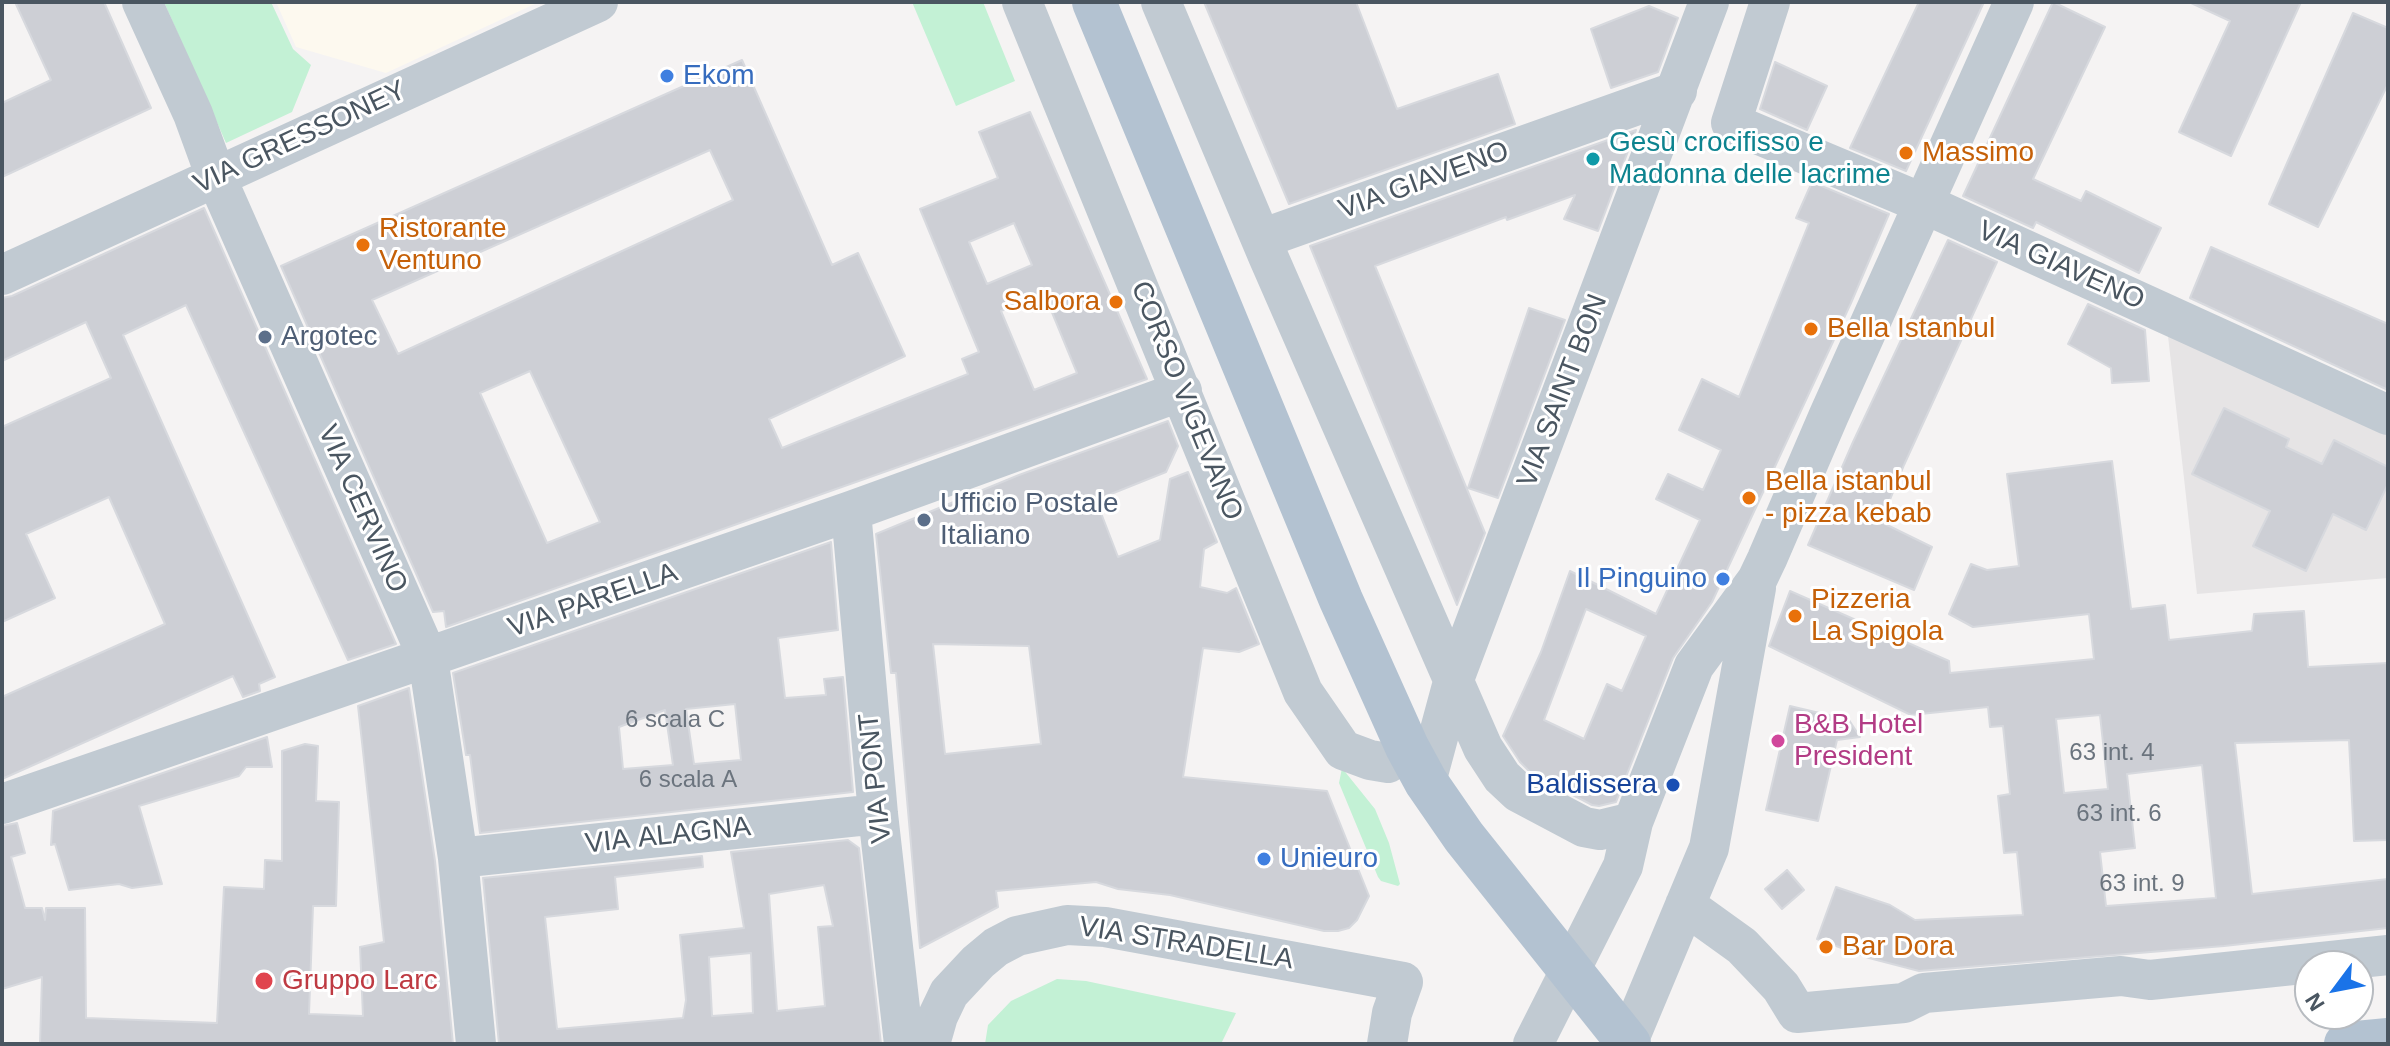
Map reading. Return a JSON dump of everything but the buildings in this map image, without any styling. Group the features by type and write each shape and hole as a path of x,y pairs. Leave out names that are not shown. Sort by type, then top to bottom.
{"main road":[{"path":"1094,2 1344,607 1371,713 1407,772 1509,896 1564,983 1619,1044"},
{"path":"2346,1044 2388,1040"}],"street":[{"name":"VIA CERVINO","path":"142,2 428,658 458,858 476,1044"},
{"name":"VIA GRESSONEY","path":"2,275 598,2"},
{"name":"CORSO VIGEVANO","path":"1022,2 1303,692 1343,750 1407,772"},
{"path":"1161,2 1483,748 1502,777 1518,792 1584,827 1600,830 1633,822"},
{"name":"VIA SAINT BON","path":"1705,104 1709,2"},
{"name":"VIA SAINT BON","path":"1407,772 1453,682 1705,104 1770,2"},
{"path":"1990,56 1991,2"},
{"path":"1533,1044 1623,866 1633,822 1694,666 1757,580 2014,2"},
{"name":"VIA GIAVENO","path":"1261,239 1705,104 2388,415"},
{"name":"VIA PARELLA","path":"2,804 851,511 1182,391"},
{"name":"VIA PONT","path":"851,511 878,814 904,1044"},
{"path":"1619,1044 1709,848 1757,580"},
{"name":"VIA ALAGNA","path":"458,858 878,814"},
{"path":"1685,905 1742,946 1781,987 1797,1013 1904,1003 1924,993 2121,976 2150,980 2388,955"},
{"name":"VIA STRADELLA","path":"930,1044 949,993 996,947 1017,936 1067,925 1105,927 1403,982 1392,1013 1387,1044"},
{"path":"899,985 918,994 949,993"}],"shaded area":[{"path":"276,2 539,2 386,73 296,47"},
{"path":"2168,336 2388,428 2388,578 2197,594"}],"green space":[{"path":"164,2 271,2 293,49 311,65 292,112 226,143"},
{"path":"912,2 983,2 1015,81 956,106"},
{"path":"1342,768 1375,809 1389,843 1398,886 1381,881 1378,877 1339,783"},
{"path":"1057,979 1086,981 1236,1013 1221,1044 985,1044 988,1025 1011,1001"}],"place":[{"name":"Ekom","path":"667,76"},
{"name":"Massimo","path":"1906,153"},
{"name":"Gesù crocifisso e Madonna delle lacrime","path":"1593,159"},
{"name":"Ristorante Ventuno","path":"363,245"},
{"name":"Salbora","path":"1116,302"},
{"name":"Bella Istanbul","path":"1811,329"},
{"name":"Argotec","path":"265,337"},
{"name":"Bella istanbul - pizza kebab","path":"1749,498"},
{"name":"Ufficio Postale Italiano","path":"924,520"},
{"name":"Il Pinguino","path":"1723,579"},
{"name":"Pizzeria La Spigola","path":"1795,616"},
{"name":"B&B Hotel President","path":"1778,741"},
{"name":"Baldissera","path":"1673,785"},
{"name":"Unieuro","path":"1264,859"},
{"name":"Bar Dora","path":"1826,947"},
{"name":"Gruppo Larc","path":"264,981"}]}
